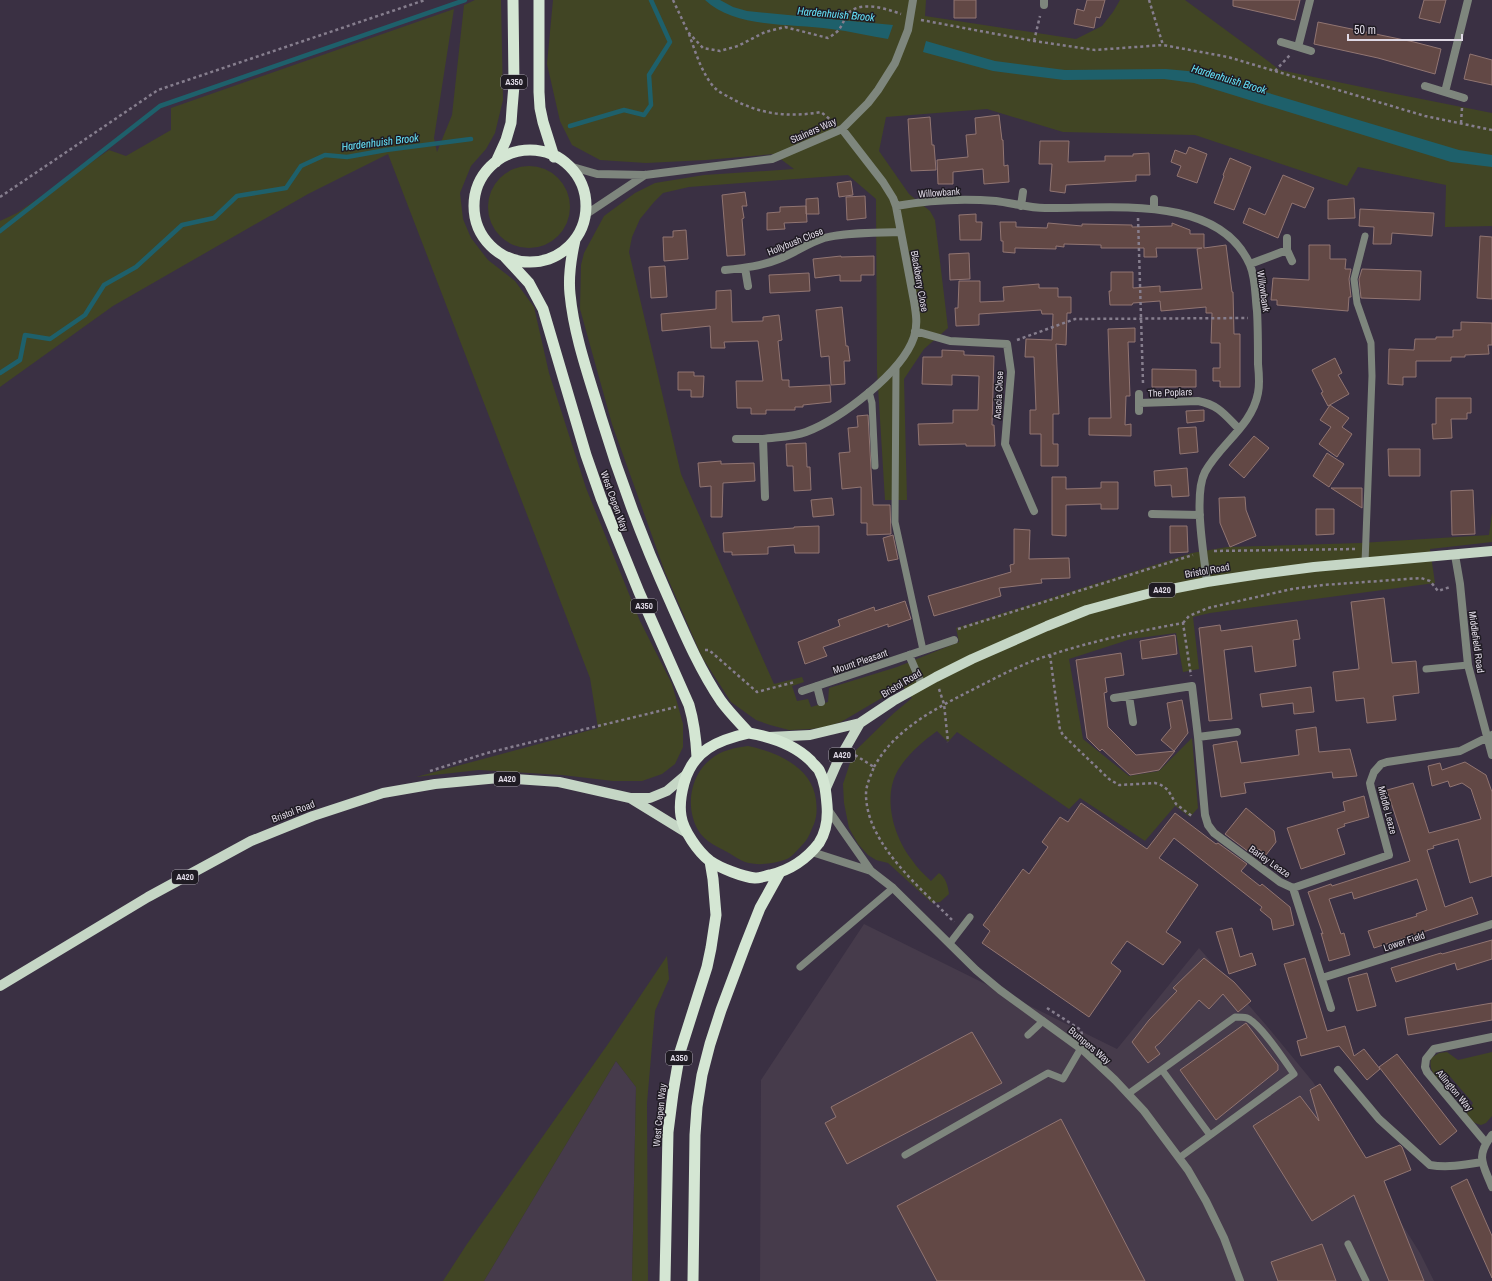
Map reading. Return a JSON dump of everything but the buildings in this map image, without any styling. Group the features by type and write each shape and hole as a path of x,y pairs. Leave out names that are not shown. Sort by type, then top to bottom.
{"highway":[{"name":"A350","path":"496,162 506,140 511,123 514,85 513,0"},
{"name":"A350","path":"539,0 540,108 554,156"},
{"path":"528,150 545,152 569,166 578,176 583,188 586,202 585,215 582,228 575,240 564,251 549,259 535,262 520,262 505,257 492,248 481,235 475,220 474,204 477,188 485,173 496,162 511,153 528,150"},
{"name":"West Cepen Way","path":"575,240 570,266 570,294 574,322 610,448 638,526 658,575 705,675 720,700 749,733"},
{"name":"West Cepen Way","path":"505,257 529,284 543,309 586,455 601,498 644,605 683,689 694,720 697,757"},
{"path":"749,733 769,737 793,746 806,756 818,769 826,788 828,808 827,822 822,838 812,852 797,865 780,872 756,878 739,875 710,861 687,833 681,818 680,803 687,774 697,757 712,745 729,737 749,733"},
{"name":"West Cepen Way","path":"665,1281 668,1132 680,1052 707,967 711,948 716,915 710,861"},
{"name":"A350","path":"693,1281 695,1136 697,1107 702,1075 719,1017 745,946 760,908 780,872"}],"main road":[{"name":"Bristol Road","path":"769,737 810,735 860,723 893,701 936,677 1008,643 1088,610 1151,593 1207,582 1260,574 1492,551"},
{"name":"Bristol Road","path":"826,788 837,762 860,723"},
{"name":"Bristol Road","path":"0,986 148,897 250,841 313,816 383,793 435,784 499,778 559,782 630,798 650,798 667,791 687,774"},
{"name":"Bristol Road","path":"630,798 687,833"}],"street":[{"name":"Stainers Way","path":"569,166 597,174 645,175 772,159 842,129 868,103 887,76 903,44 913,0"},
{"path":"1298,47 1310,0"},
{"path":"1445,92 1468,0"},
{"path":"1280,42 1311,51"},
{"path":"1425,86 1464,98"},
{"name":"Blackberry Close","path":"736,439 763,439 804,433 817,428 849,408 869,392 896,367 909,349 915,331 916,316 896,206 883,182 842,129"},
{"name":"Stainers Way","path":"585,215 645,175"},
{"path":"1021,206 1023,192"},
{"path":"1154,199 1154,208"},
{"name":"Willowbank","path":"896,206 940,200 980,200 1043,208 1154,208 1181,213 1202,220 1229,236 1241,250 1250,264 1254,277 1257,318 1259,391 1256,404 1250,416 1213,459 1201,482 1200,515 1207,582"},
{"name":"Hollybush Close","path":"725,270 745,268 766,263 781,258 811,243 825,238 840,235 900,232"},
{"path":"1287,238 1287,250 1292,261"},
{"path":"1250,264 1287,250"},
{"path":"745,268 748,286"},
{"path":"915,331 950,341 1007,344"},
{"name":"Acacia Close","path":"1007,344 1011,372 1005,444 1034,511"},
{"name":"The Poplars","path":"1139,394 1139,407 1198,401 1213,404 1239,429"},
{"path":"763,439 766,497"},
{"path":"1152,514 1200,515"},
{"name":"Middlefield Road","path":"1455,555 1460,584 1468,665 1489,736 1492,755"},
{"name":"Mount Pleasant","path":"802,691 954,640"},
{"path":"909,654 922,685"},
{"path":"817,686 821,702"},
{"path":"1114,698 1192,686 1206,820"},
{"path":"1129,696 1133,722"},
{"path":"1198,737 1237,732"},
{"name":"Middle Leaze","path":"1293,888 1389,855 1371,788 1371,777 1381,764 1393,760 1460,751 1489,736"},
{"name":"Bumpers Way","path":"828,808 871,871 893,888 976,970 1000,990 1083,1050 1115,1080 1144,1111 1179,1158 1206,1202 1224,1238 1240,1281"},
{"name":"Barley Leaze","path":"1206,820 1214,833 1280,882 1293,888 1331,1008"},
{"name":"Bumpers Way","path":"812,852 871,871"},
{"name":"Lower Field","path":"1322,978 1492,924"},
{"name":"Allington Way","path":"1486,1143 1427,1072 1425,1067 1428,1055 1436,1048 1492,1037"},
{"path":"1338,1070 1379,1119 1430,1165 1440,1167 1482,1162"},
{"path":"1492,1135 1483,1149 1482,1162 1492,1186"}],"lane":[{"path":"1365,236 1354,279 1357,303 1371,343 1372,376 1365,563"},
{"path":"896,367 895,522 923,650"},
{"path":"869,392 872,403 875,466"},
{"path":"1426,669 1468,665"},
{"path":"800,967 893,888"},
{"path":"950,943 970,917"},
{"path":"1128,1094 1235,1017 1248,1019 1257,1026 1294,1074 1179,1158"},
{"path":"1028,1035 1043,1021"},
{"path":"905,1155 1048,1073 1063,1079 1083,1050"},
{"path":"1162,1070 1210,1135"},
{"path":"1348,1244 1366,1281"}],"path":[{"path":"0,197 158,90 425,0"},
{"path":"673,0 688,32 702,68 716,89 743,105 774,114 802,116 821,112 842,129"},
{"path":"1149,0 1163,45"},
{"path":"1034,40 1044,2"},
{"path":"688,32 703,48 720,51 738,46 765,32 785,27 828,38 838,32 848,13 856,5 867,4 878,6 910,17 1095,50 1163,45 1228,57 1425,116 1492,130"},
{"path":"1275,71 1298,47"},
{"path":"1138,208 1143,384 1139,394"},
{"path":"1007,344 1075,319 1257,318"},
{"path":"961,930 895,862 878,836 871,819 866,793 874,767 886,747 904,730 944,704 997,677 1050,655 1130,633 1183,623 1189,616 1208,608 1292,589 1323,585 1421,578 1430,581 1438,591 1460,584"},
{"path":"1183,623 1192,686"},
{"path":"695,653 709,650 757,692 797,681"},
{"path":"1050,655 1060,730 1063,735 1115,783 1124,785 1161,785 1168,790 1176,804 1197,820 1206,820"},
{"path":"936,677 944,704 948,742"},
{"path":"427,772 487,753 676,707 672,694 683,689"},
{"path":"846,749 874,767"},
{"path":"1043,1005 1082,1030 1083,1050"}],"shaded area":[{"path":"475,0 501,0 503,100 495,133 486,149 471,166 460,193 463,219 471,238 488,260 515,281 534,307 549,373 586,488 640,621 672,684 683,724 683,747 675,764 662,774 642,781 613,781 562,775 479,770 416,777 598,728 590,678 388,154 308,194 113,306 0,387 0,221 17,213 109,150 126,156 171,130 171,108 454,9 434,138 437,152 452,115 464,5"},
{"path":"553,0 926,0 925,16 1076,39 1102,26 1120,0 1185,0 1280,70 1492,113 1492,226 1445,227 1446,185 1358,167 1347,186 1195,135 1063,132 987,109 886,117 879,151 909,194 930,211 935,220 948,328 924,349 904,379 907,500 885,500 877,370 876,199 848,175 689,187 663,193 640,219 632,237 629,252 681,474 774,684 802,677 804,682 792,686 797,701 808,699 811,707 828,702 829,688 897,667 959,642 956,628 1192,553 1227,547 1360,543 1489,535 1492,513 1492,542 1430,549 1435,583 1210,613 1193,617 1199,669 1183,672 1176,633 1131,639 1069,659 1083,739 1129,776 1159,771 1192,738 1198,808 1190,817 1175,806 1145,841 1080,798 1069,809 957,732 948,742 937,731 926,739 902,764 893,781 891,793 892,817 895,829 906,851 916,866 931,881 939,873 946,882 949,894 940,902 932,903 888,863 876,860 868,855 858,844 849,828 844,803 843,784 856,750 894,713 912,698 902,686 841,722 826,727 789,730 756,720 731,702 702,657 665,572 612,424 580,309 581,265 584,253 604,216 635,193 655,183 704,175 794,169 774,154 706,160 646,163 600,160 572,145 560,121 547,64"},
{"path":"705,0 720,0 733,7 747,11 893,25 888,39 815,27 765,23 732,16"},
{"path":"926,41 995,61 1065,70 1166,69 1198,72 1459,150 1492,155 1492,167 1451,162 1194,83 1164,79 1064,80 993,71 923,52"},
{"path":"521,166 537,166 552,173 563,184 570,199 570,215 567,223 558,236 545,245 537,248 521,248 506,241 495,230 488,215 488,199 495,184 506,173"},
{"path":"748,746 770,752 791,763 808,778 813,788 816,800 816,818 810,834 806,841 794,854 782,861 761,864 743,861 708,841 698,830 694,821 691,802 694,782 698,774 711,759 719,753"},
{"path":"864,924 1117,1049 1199,948 1313,1082 1420,1253 1434,1281 760,1281 761,1080"},
{"path":"667,956 669,979 655,1011 647,1103 648,1281 632,1281 636,1087 616,1061 484,1281 443,1281 467,1244 608,1044"},
{"path":"1447,1052 1458,1060 1492,1052 1492,1116 1486,1123 1481,1125 1471,1119 1467,1113 1473,1103 1447,1073 1439,1081 1433,1073 1431,1068 1431,1058 1439,1053"},
{"path":"616,1061 636,1087 632,1281 484,1281"}],"waterway":[{"path":"0,231 160,106 465,0"},
{"name":"Hardenhuish Brook","path":"570,126 624,110 644,115 651,105 649,75 670,42 651,0"},
{"name":"Hardenhuish Brook","path":"0,373 20,360 25,335 50,339 85,315 104,285 136,267 182,225 214,218 237,196 286,188 301,166 325,155 347,157 386,150 471,139"}]}
